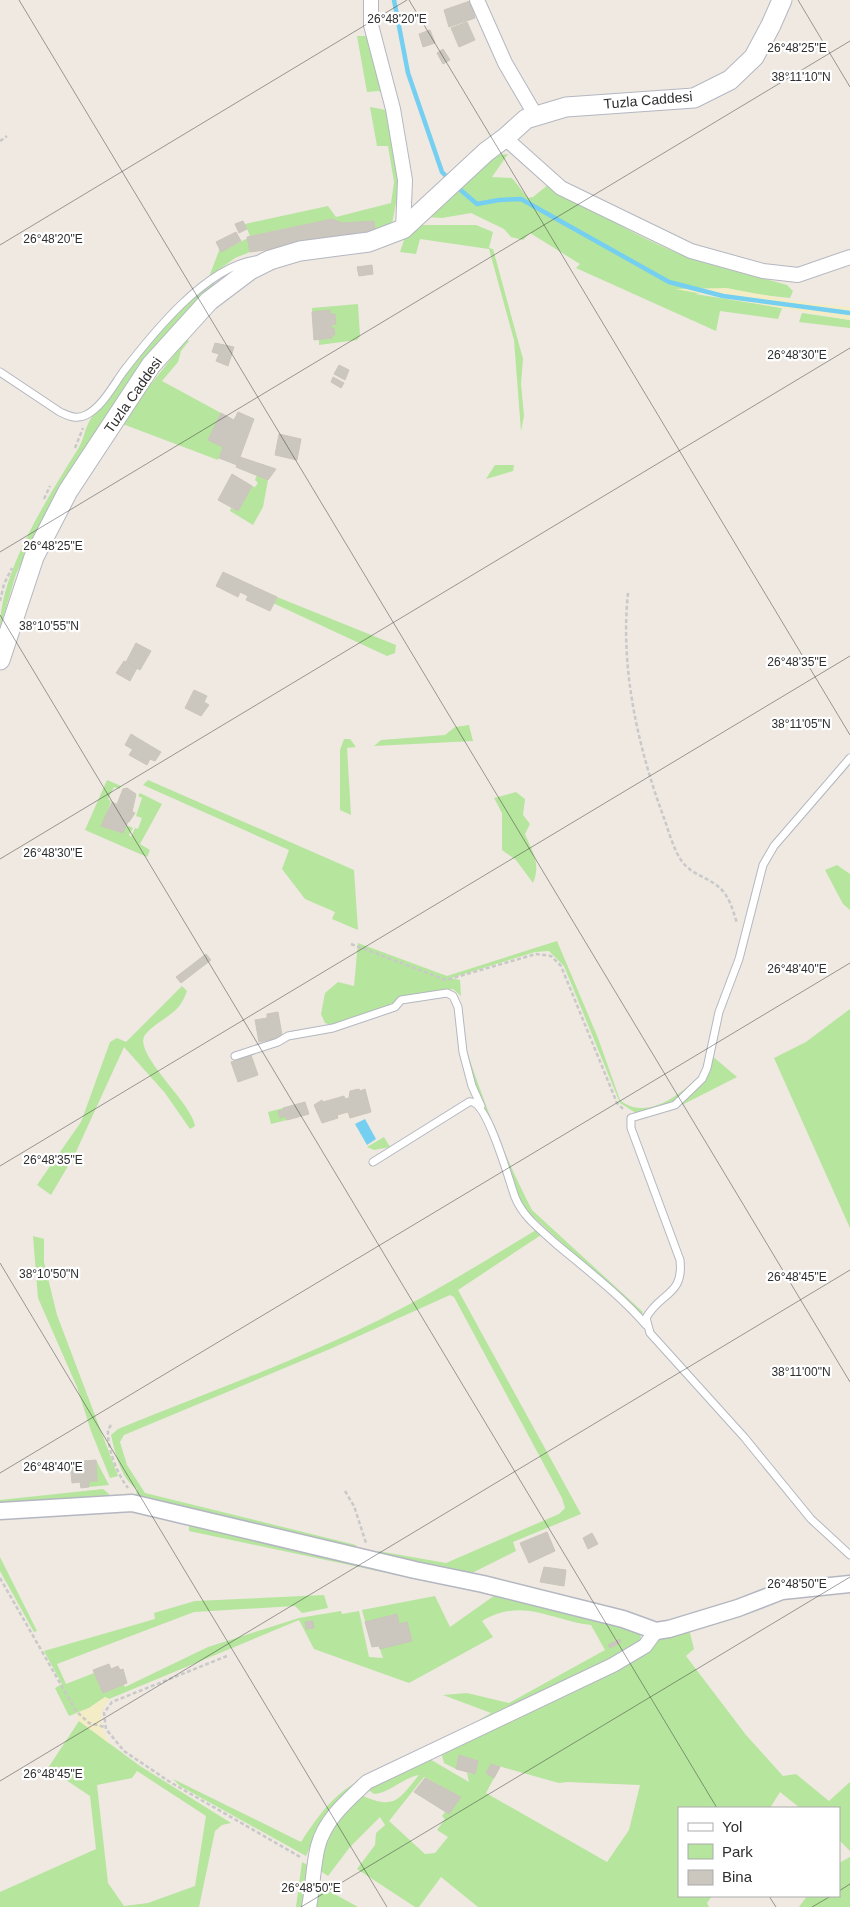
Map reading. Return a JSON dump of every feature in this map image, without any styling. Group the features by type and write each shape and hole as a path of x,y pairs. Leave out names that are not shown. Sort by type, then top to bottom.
{"main road":[{"name":"Tuzla Caddesi","path":"0,660 34,557 68,491 151,365 209,301 250,270 270,260 300,251 369,242 403,229 486,152 526,119 566,107 694,98 730,80 754,57 772,26 782,0"}],"street":[{"path":"371,0 371,25 393,109 406,180 403,229"},
{"path":"477,0 505,63 536,116"},
{"path":"505,138 561,188 691,251 763,271 798,275 850,257"},
{"path":"0,1511 123,1502 132,1503 483,1584 623,1619 656,1630 670,1629 738,1608 782,1591 850,1584"},
{"path":"310,1907 318,1845 329,1822 348,1799 367,1782 613,1665 645,1646 656,1630"}],"lane":[{"path":"0,372 60,412 70,416 83,416 101,401 127,366 192,294 240,262 261,259 270,260"},
{"path":"646,1326 646,1318 650,1310 674,1291 681,1274 680,1260 631,1128 631,1118 674,1104 702,1080 707,1068 720,1012 743,942 766,859 774,846 850,758"},
{"path":"235,1056 278,1042 288,1036 346,1024 395,1007 401,1000 446,993 453,996 458,1007 463,1052 472,1086 516,1198 530,1221 646,1326 650,1333 744,1437 811,1519 850,1555"},
{"path":"373,1162 469,1102 476,1102 481,1106"}],"path":[{"path":"0,141 7,136"},
{"path":"628,593 624,634 643,753 654,793 680,859 698,877 720,888 727,896 743,942"},
{"path":"351,944 446,980 536,954 551,956 561,966 567,979 617,1103 631,1118"},
{"path":"111,1425 108,1430 110,1446 123,1482 130,1493 123,1502"},
{"path":"346,1491 364,1532 369,1559"},
{"path":"0,1578 76,1711 89,1722 105,1727 124,1751 162,1777 316,1866"},
{"path":"105,1727 104,1713 112,1702 227,1656"}],"green space":[{"path":"357,36 367,36 382,94 379,91 367,92"},
{"path":"370,107 386,110 401,177 391,229 375,236 373,221 342,223 332,219 250,236 245,224 328,206 336,217 391,203 394,182 388,146 377,146"},
{"path":"508,154 492,177 512,178 528,198 533,197 549,184 596,212 660,246 718,267 787,285 793,291 790,298 754,294 726,288 695,294 782,308 778,319 720,311 716,331 576,268 580,264 530,233 523,240 511,237 504,229 471,213 442,218 425,217 488,156"},
{"path":"415,225 476,225 493,232 489,248 493,249 523,359 521,384 524,416 521,431 514,340 489,249 420,239 416,254 400,252 405,237"},
{"path":"248,238 250,252 235,258 209,277 220,248 222,251"},
{"path":"213,282 217,286 131,381 65,477 16,574 0,628 2,606 17,559 40,512 80,446 92,417 156,335"},
{"path":"358,304 360,336 357,340 319,345 319,340 314,340 312,308"},
{"path":"802,313 850,320 850,328 799,322"},
{"path":"182,336 189,341 181,351 178,362 162,381 221,413 208,440 223,447 218,460 120,423 174,355"},
{"path":"495,465 514,465 513,471 486,479"},
{"path":"257,475 268,480 263,507 253,525 230,511 231,508 238,511 252,486 255,487 258,483 255,480"},
{"path":"277,597 396,645 395,653 387,656 273,603"},
{"path":"469,725 473,741 374,746 381,740 445,735 455,727"},
{"path":"344,739 350,739 356,747 347,748 351,815 340,810 340,750"},
{"path":"107,780 121,786 119,789 114,787 108,799 111,801 102,826 123,833 126,825 133,828 129,835 131,837 135,828 138,829 142,818 136,816 142,798 138,796 140,793 162,804 140,844 150,850 147,857 85,830"},
{"path":"148,780 354,870 358,930 332,919 335,912 305,899 282,869 289,850 143,785"},
{"path":"516,792 525,799 523,815 530,824 525,834 536,864 533,883 516,860 502,850 502,813 494,798"},
{"path":"837,865 850,874 850,910 843,904 825,870"},
{"path":"557,941 598,1038 620,1100 630,1106 652,1107 674,1097 701,1074 690,1090 674,1101 636,1113 620,1103 564,966 549,951 535,952 451,978 460,980 461,996 453,989 398,998 394,1005 333,1026 325,1023 321,1014 325,993 338,982 354,986 358,943 447,976"},
{"path":"182,986 187,991 181,1003 145,1035 143,1043 154,1066 184,1105 195,1126 190,1129 165,1093 124,1047 75,1154 51,1195 37,1185 81,1122 110,1042 117,1038 126,1042"},
{"path":"850,1009 850,1228 774,1058 806,1042"},
{"path":"464,1043 495,1128 532,1210 643,1312 641,1316 526,1210 519,1200 473,1084"},
{"path":"711,1055 737,1077 682,1105 702,1082"},
{"path":"283,1108 284,1110 278,1111 286,1116 287,1120 271,1124 268,1112"},
{"path":"384,1137 390,1147 374,1150 367,1147"},
{"path":"536,1230 541,1235 458,1290 581,1514 513,1542 516,1551 470,1574 381,1557 378,1551 446,1563 559,1514 565,1508 562,1498 454,1297 450,1295 330,1349 124,1435 120,1442 127,1465 145,1493 356,1545 356,1552 136,1499 137,1489 127,1479 114,1450 111,1435 118,1429 284,1363 381,1319 460,1276"},
{"path":"33,1236 44,1239 44,1262 57,1315 118,1476 110,1478 91,1431 77,1387 38,1298"},
{"path":"96,1460 109,1485 89,1487 89,1481 97,1481"},
{"path":"103,1489 109,1494 107,1499 0,1507 0,1500"},
{"path":"189,1521 425,1576 425,1581 189,1531"},
{"path":"0,1557 37,1631 34,1632 0,1571"},
{"path":"498,1593 639,1631 640,1643 478,1726 450,1737 491,1713 443,1695 467,1693 509,1703 605,1650 591,1625 523,1610 497,1614 482,1621 493,1637 409,1683 314,1649 299,1620 109,1699 105,1697 89,1708 69,1716 55,1688 62,1684 44,1651 155,1619 154,1613 195,1601 324,1595 328,1608 302,1613 295,1606 194,1612 57,1664 66,1684 94,1673 103,1693 123,1684 125,1687 208,1647 299,1618 341,1611 342,1614 359,1611 369,1657 383,1658 379,1646 372,1647 362,1610 435,1596 450,1627"},
{"path":"689,1629 694,1649 686,1656 746,1735 783,1776 796,1774 829,1801 850,1782 850,1851 840,1841 840,1807 799,1807 780,1792 771,1807 678,1807 678,1897 711,1897 707,1903 709,1907 478,1907 441,1877 419,1907 415,1907 357,1869 375,1845 376,1833 385,1825 380,1817 350,1847 328,1876 319,1870 324,1842 339,1818 361,1795 381,1802 394,1800 406,1791 419,1775 380,1793 374,1794 366,1788 428,1758 469,1782 467,1773 475,1774 478,1761 459,1755 456,1769 444,1763 442,1755 658,1640","holes":["491,1764 559,1783 640,1785 629,1830 607,1862 486,1793 494,1778 487,1773","424,1777 461,1797 449,1814 445,1812 442,1816 445,1819 437,1830 448,1837 435,1853 425,1854 389,1821"]},
{"path":"79,1721 140,1766 231,1823 222,1825 215,1831 199,1907 0,1907 0,1892 96,1849 90,1796 48,1768","holes":["137,1771 206,1816 195,1886 148,1903 124,1906 108,1883 97,1785 132,1778"]},
{"path":"385,1767 346,1795 329,1813 306,1856 180,1786 173,1779 301,1842 319,1816 336,1797 370,1774"},
{"path":"850,1857 850,1907 799,1907 806,1897 840,1897 840,1862"},
{"path":"302,1862 310,1866 305,1907 296,1907"},
{"path":"316,1884 358,1907 313,1907"}],"sand":[{"path":"726,288 814,304 850,307 850,320 675,289"},
{"path":"105,1697 109,1699 102,1711 101,1721 110,1744 79,1721 76,1713 89,1708"}],"water":[{"path":"365,1119 376,1139 367,1145 355,1124"}],"building":[{"path":"470,1 475,18 449,27 444,10"},
{"path":"467,22 475,40 459,47 451,28"},
{"path":"430,30 435,43 423,47 419,34"},
{"path":"443,49 450,60 443,64 437,53"},
{"path":"332,219 342,223 374,221 375,236 250,252 247,237"},
{"path":"243,221 247,229 239,233 235,224"},
{"path":"236,232 241,241 221,252 216,242"},
{"path":"372,265 373,274 359,276 357,267"},
{"path":"330,310 330,314 335,314 336,324 331,325 331,328 334,328 335,335 332,335 332,338 314,340 312,312"},
{"path":"215,343 234,347 228,366 216,361 219,354 212,352"},
{"path":"339,365 349,370 345,380 334,374"},
{"path":"333,377 344,383 341,388 331,382"},
{"path":"238,412 254,419 237,465 219,458 223,447 208,440 221,413 234,420"},
{"path":"279,434 301,439 297,460 275,455"},
{"path":"240,457 276,469 268,480 236,467"},
{"path":"232,474 252,486 238,511 218,500"},
{"path":"223,572 253,586 248,596 240,592 238,597 216,586"},
{"path":"253,586 277,597 270,611 246,600"},
{"path":"136,643 151,651 140,670 126,662"},
{"path":"124,661 137,668 130,681 116,673"},
{"path":"194,690 207,696 204,702 209,705 201,716 185,708"},
{"path":"131,734 139,739 132,749 125,745"},
{"path":"139,739 161,752 155,761 150,759 147,765 129,755"},
{"path":"127,788 136,794 132,812 117,804 123,789"},
{"path":"112,802 135,813 129,822 107,813"},
{"path":"107,813 128,822 123,833 101,826"},
{"path":"206,954 211,960 181,983 176,977"},
{"path":"278,1012 282,1035 259,1042 255,1020 267,1018 267,1014"},
{"path":"251,1055 258,1075 238,1082 231,1062"},
{"path":"359,1089 360,1091 365,1089 371,1112 350,1118 348,1112 337,1115 338,1118 322,1123 314,1105 322,1100 323,1102 344,1096 345,1099 349,1098 350,1091"},
{"path":"305,1102 309,1114 287,1120 286,1116 280,1118 278,1111"},
{"path":"96,1460 97,1481 89,1481 89,1487 81,1488 80,1482 72,1483 70,1462"},
{"path":"547,1532 555,1551 529,1563 520,1543"},
{"path":"592,1533 598,1544 588,1549 583,1538"},
{"path":"544,1567 566,1570 564,1586 540,1582"},
{"path":"397,1614 399,1624 407,1622 412,1641 380,1649 379,1646 372,1647 365,1622"},
{"path":"313,1621 314,1628 306,1629 305,1622"},
{"path":"620,1639 621,1642 610,1648 608,1645"},
{"path":"109,1664 111,1669 118,1666 120,1670 123,1669 127,1683 103,1693 93,1670"},
{"path":"459,1755 478,1761 475,1774 456,1769"},
{"path":"491,1764 500,1767 494,1778 486,1773"},
{"path":"425,1778 461,1797 449,1814 414,1792"}],"waterway":[{"path":"394,0 408,73 442,172 449,179"},
{"path":"456,186 477,204 521,199 669,282 723,296 850,313"}]}
